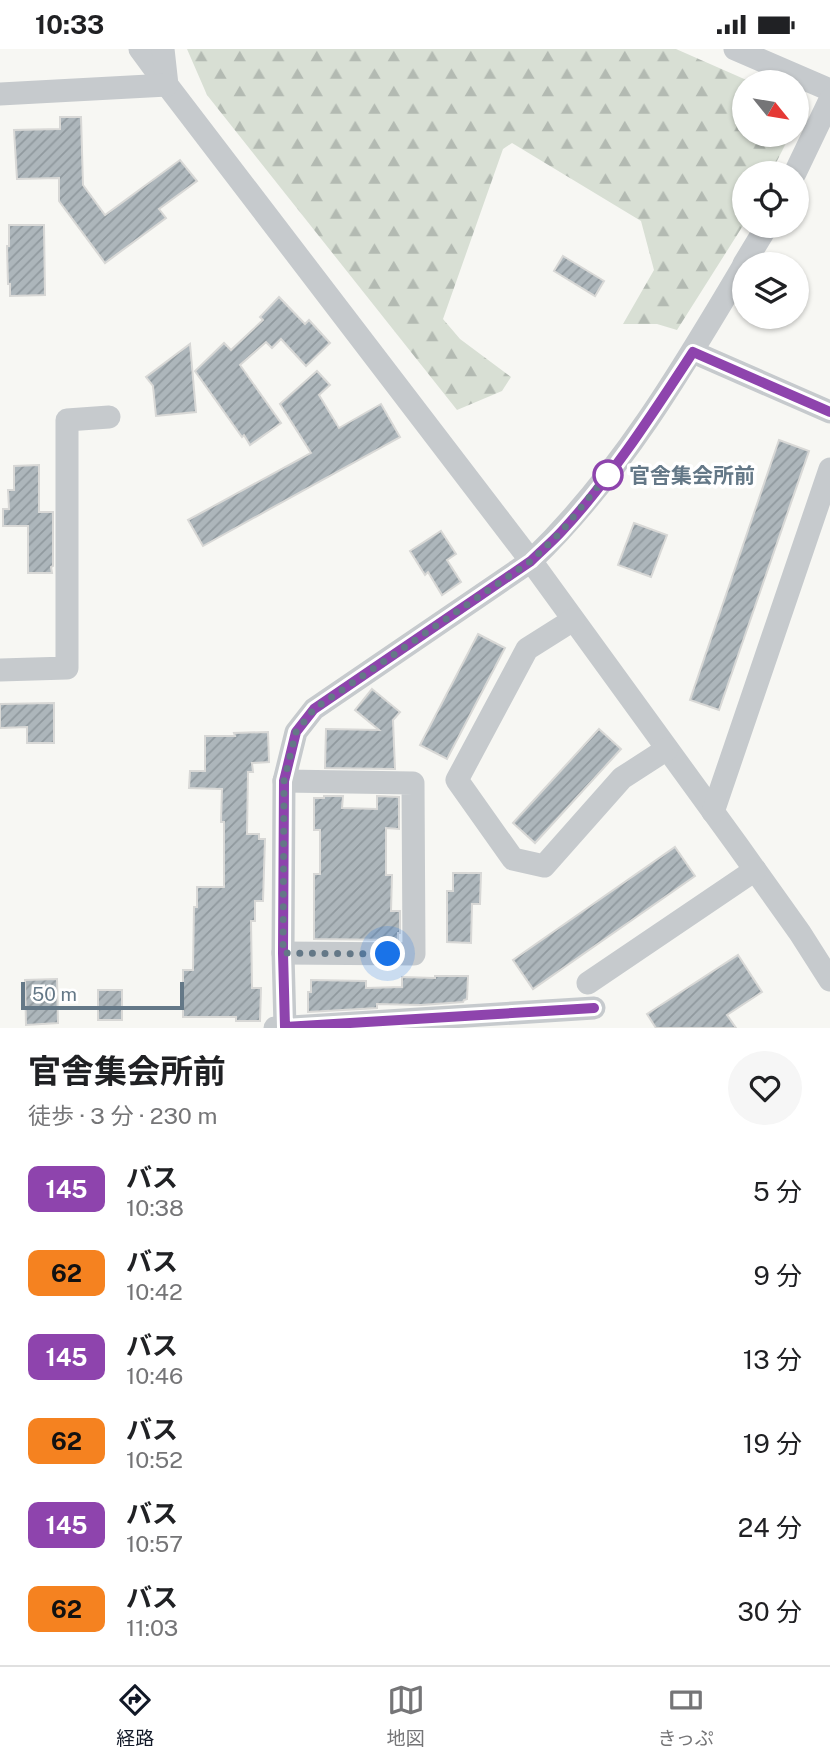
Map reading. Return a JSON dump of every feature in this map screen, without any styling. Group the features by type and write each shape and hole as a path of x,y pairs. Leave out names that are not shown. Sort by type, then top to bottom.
{"street":[{"path":"140,49 531,561 800,933 830,980"},
{"path":"163,49 167,85"},
{"path":"736,49 830,90"},
{"path":"0,94 167,85"},
{"path":"801,161 830,100"},
{"path":"594,1008 550,1019 280,1028 284,781 296,732 314,709 531,561 562,531 656,409 732,285"},
{"path":"693,352 830,412"},
{"path":"0,670 67,668 67,420 109,417"},
{"path":"713,812 830,469"},
{"path":"573,620 527,649 457,780 513,859 544,866 622,778 667,749"},
{"path":"283,953 414,954 413,783 284,781"},
{"path":"588,983 755,870"}],"green space":[{"path":"187,49 676,49 732,74 732,147 784,147 777,161 732,161 732,238 735,238 677,330 657,324 623,324 654,270 641,221 512,143 503,149 443,319 460,339 511,377 502,391 457,410 207,95"}],"building":[{"path":"60,117 81,117 83,185 105,215 180,160 197,181 159,209 166,218 105,263 59,201 59,178 17,179 14,130 60,129"},
{"path":"9,225 44,225 45,295 10,296 7,246"},
{"path":"563,256 604,281 595,296 554,271"},
{"path":"279,297 305,324 309,320 330,343 306,366 281,339 272,348 266,342 240,365 281,423 250,445 195,371 224,343 231,350 263,320 260,317"},
{"path":"190,344 196,412 156,416 153,386 146,377"},
{"path":"317,371 330,385 319,395 339,428 381,404 400,437 203,546 188,520 311,453 280,404"},
{"path":"779,440 809,451 719,710 690,700"},
{"path":"39,465 39,512 53,512 52,573 28,573 28,526 3,526 3,509 9,509 8,490 14,490 14,466"},
{"path":"634,523 667,535 651,577 618,565"},
{"path":"441,531 456,554 447,560 461,582 442,595 428,572 425,575 410,551"},
{"path":"478,634 505,648 447,759 420,745"},
{"path":"372,689 400,712 393,720 395,769 325,768 326,729 379,730 355,710"},
{"path":"54,703 54,743 27,743 27,727 0,728 0,704"},
{"path":"599,729 621,749 535,843 513,823"},
{"path":"268,732 269,762 252,763 253,772 248,772 247,834 259,834 259,839 265,839 263,901 255,901 255,921 251,921 252,988 261,988 260,1021 236,1021 236,1017 183,1017 183,970 193,970 197,887 224,887 222,789 189,788 190,771 205,771 205,736"},
{"path":"343,796 342,808 377,809 377,796 399,797 399,829 386,828 386,875 392,875 391,911 400,911 398,940 314,939 314,874 320,874 320,830 314,830 314,798"},
{"path":"675,847 695,876 533,989 513,960"},
{"path":"453,873 481,873 480,904 472,904 471,943 447,942 447,891 453,891"},
{"path":"738,955 762,992 727,1015 736,1028 656,1028 647,1014"},
{"path":"468,976 467,999 463,1002 377,1004 377,1008 308,1012 311,980 366,981 366,988 402,987 402,977"},
{"path":"57,979 58,1023 26,1025 25,980"},
{"path":"98,990 122,990 122,1020 98,1020"}],"bus line":[{"name":"145","path":"594,1008 285,1027 284,781 296,732 314,709 531,561 562,531 597,489 656,409 693,352 830,412"}],"place":[{"name":"官舎集会所前","path":"608,475"}],"route":[{"path":"388,954 283,953 284,781 296,732 314,709 531,561 562,531 612,469 608,475"}]}
